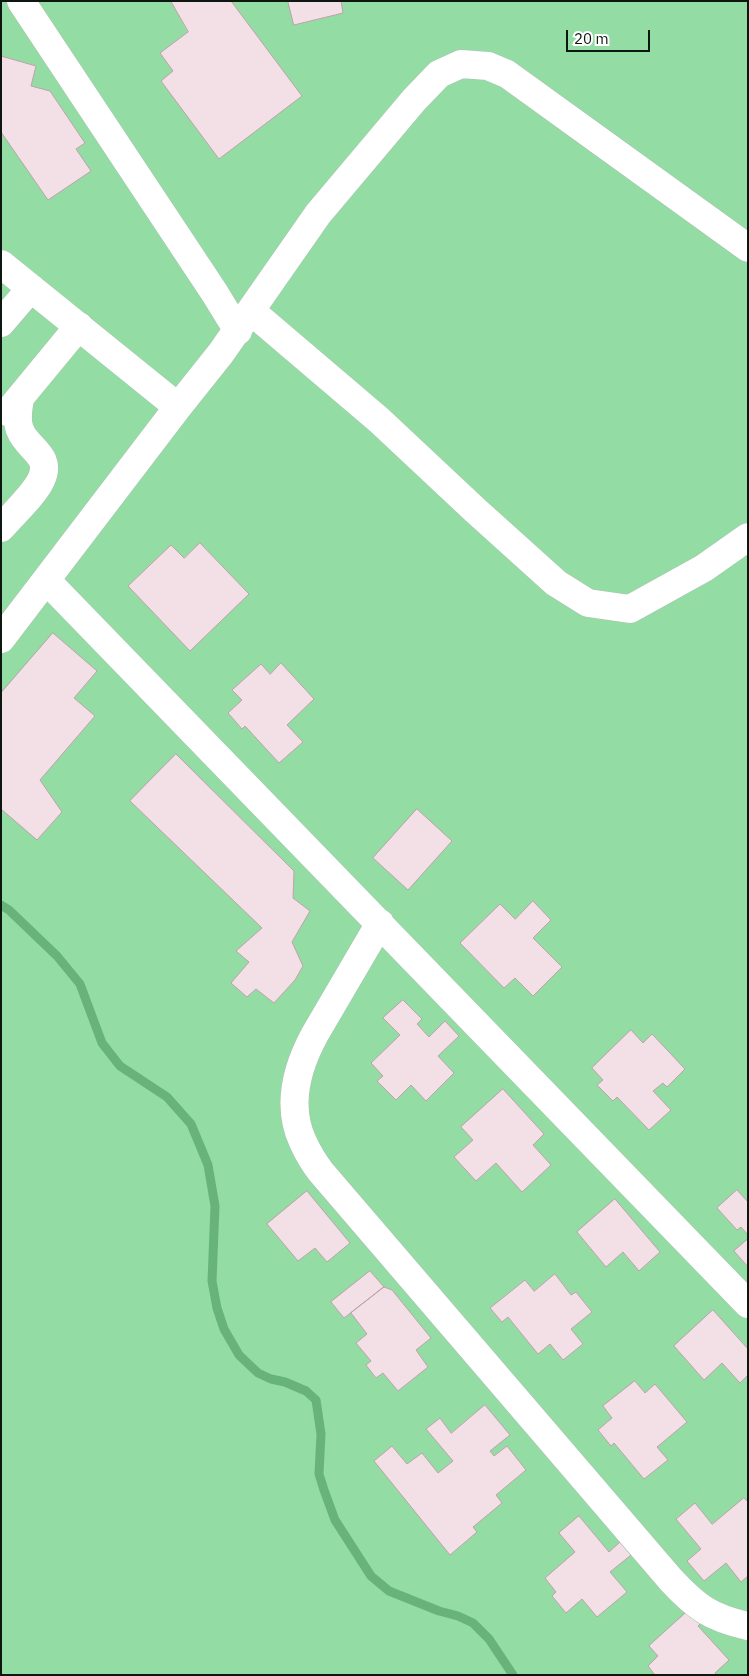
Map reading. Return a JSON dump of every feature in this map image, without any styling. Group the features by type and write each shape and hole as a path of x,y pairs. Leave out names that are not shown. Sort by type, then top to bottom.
{"street":[{"path":"21,1 214,292 244,321 379,420 556,583 588,603 630,609 704,568 748,537"},
{"path":"1,639 244,321 318,214 414,100 439,74 462,64 488,66 507,74 748,248"},
{"path":"1,264 178,407"},
{"path":"1,323 31,288"},
{"path":"1,419 20,399 79,326"},
{"path":"1,528 38,485 45,468 42,458 23,436 20,429 18,419 20,399"},
{"path":"47,581 748,1304"},
{"path":"380,923 315,1034 299,1070 295,1089 295,1107 297,1125 302,1141 321,1172 671,1580 701,1609 715,1616 748,1626"}],"green space":[{"path":"1,1 748,1 748,1675 1,1675"}],"building":[{"path":"171,1 231,1 302,96 219,159 161,81 173,71 160,53 188,32"},
{"path":"288,1 341,1 343,13 294,25"},
{"path":"1,56 36,66 31,86 50,91 85,143 76,149 91,171 48,200 1,132"},
{"path":"200,543 249,594 190,651 128,586 171,545 184,558"},
{"path":"53,633 97,671 74,698 95,716 40,780 62,812 37,840 1,809 1,693"},
{"path":"281,663 314,699 287,725 303,742 279,763 245,726 242,729 228,713 242,700 232,690 261,664 270,674"},
{"path":"176,754 294,871 293,898 310,911 292,942 303,966 295,980 274,1003 256,989 247,997 231,983 249,962 236,951 262,928 130,801"},
{"path":"417,809 452,841 408,890 373,858"},
{"path":"533,901 551,920 533,938 562,967 533,996 515,978 504,988 460,943 500,904 515,919"},
{"path":"403,1000 422,1019 417,1024 429,1037 445,1021 459,1036 438,1056 454,1073 426,1101 411,1085 396,1100 377,1081 383,1076 371,1063 400,1035 383,1018"},
{"path":"631,1030 643,1043 652,1034 685,1069 667,1087 663,1083 653,1091 671,1110 649,1130 617,1097 613,1101 597,1085 603,1080 592,1068"},
{"path":"503,1089 544,1134 533,1145 551,1165 522,1192 496,1163 476,1181 454,1157 473,1140 461,1127"},
{"path":"737,1190 748,1202 748,1235 741,1227 737,1230 717,1208"},
{"path":"307,1191 350,1243 327,1262 315,1248 298,1261 267,1224"},
{"path":"615,1199 660,1252 639,1271 623,1252 606,1267 577,1232"},
{"path":"748,1239 748,1267 734,1251"},
{"path":"370,1271 384,1287 344,1318 331,1302"},
{"path":"555,1274 571,1295 576,1292 592,1312 571,1329 583,1344 563,1360 550,1344 538,1354 508,1317 502,1322 490,1308 525,1280 534,1291"},
{"path":"384,1287 392,1290 431,1338 416,1350 428,1367 398,1391 383,1373 376,1378 366,1365 371,1361 356,1343 367,1334 351,1313"},
{"path":"713,1310 748,1349 748,1375 740,1383 722,1363 704,1380 674,1346"},
{"path":"635,1381 645,1393 655,1384 687,1422 657,1447 668,1460 644,1479 614,1443 611,1446 598,1430 612,1418 603,1406"},
{"path":"485,1405 510,1435 490,1451 494,1456 507,1446 526,1470 496,1495 502,1503 473,1527 477,1532 450,1555 374,1461 392,1446 407,1464 422,1453 438,1473 453,1461 426,1429 440,1418 451,1433"},
{"path":"744,1498 748,1502 748,1576 741,1582 726,1563 704,1581 687,1561 701,1549 676,1519 695,1503 712,1524"},
{"path":"579,1516 609,1552 620,1542 631,1555 610,1572 627,1592 597,1617 582,1599 566,1613 552,1596 556,1592 545,1578 575,1552 559,1533"},
{"path":"690,1609 702,1622 698,1626 729,1660 715,1673 716,1675 655,1675 648,1666 658,1656 649,1646"}],"waterway":[{"path":"1,905 9,910 57,956 80,984 102,1043 120,1066 167,1097 191,1124 208,1165 215,1206 212,1281 217,1308 224,1329 239,1355 258,1373 306,1391 316,1400 321,1434 319,1474 335,1520 371,1576 389,1591 473,1623 489,1639 513,1675"}]}
